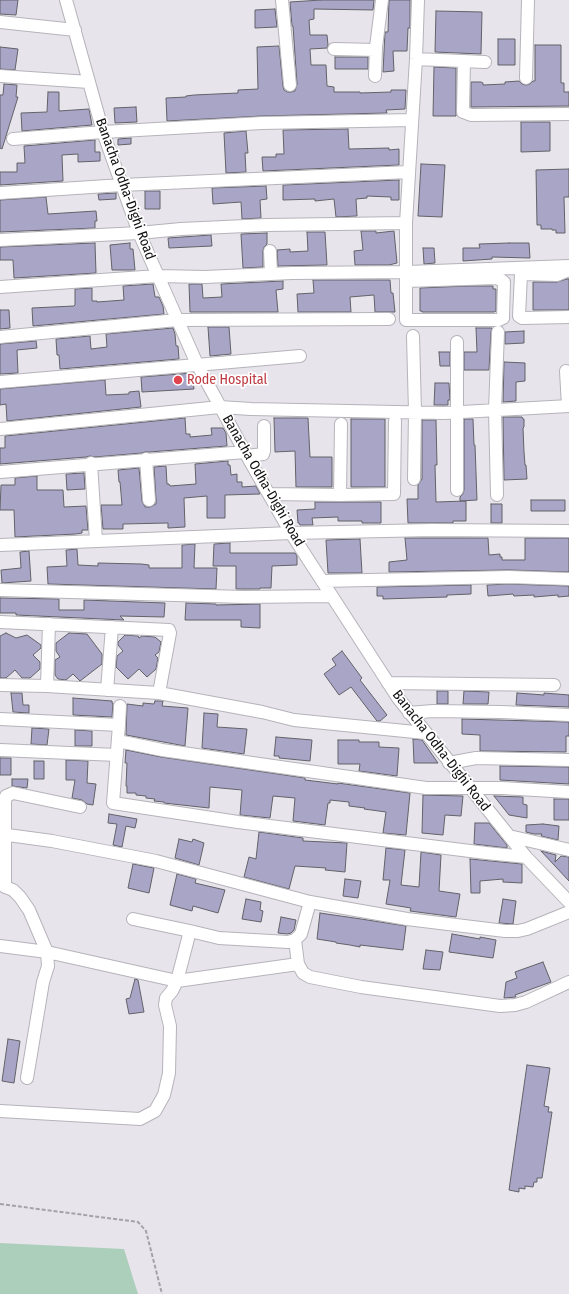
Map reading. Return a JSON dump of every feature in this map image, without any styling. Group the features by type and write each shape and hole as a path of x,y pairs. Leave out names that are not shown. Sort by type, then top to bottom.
{"street":[{"name":"Banacha Odha-Dighi Road","path":"66,0 103,132 139,233 197,364 246,454 291,533 409,713 526,857 569,902"},
{"path":"282,0 290,85"},
{"path":"375,76 376,50 382,0"},
{"path":"0,287 158,276 205,277 270,274 407,276 496,278 504,282 503,318 499,320 406,320 407,276 406,223 418,0"},
{"path":"526,78 528,0"},
{"path":"0,22 75,30"},
{"path":"334,49 376,50"},
{"path":"416,59 486,62"},
{"path":"464,61 463,112 471,115 569,114"},
{"path":"0,76 89,82"},
{"path":"12,139 262,123 412,120"},
{"path":"0,193 122,185 409,172"},
{"path":"0,240 259,225 406,223"},
{"path":"270,250 270,274"},
{"path":"407,276 569,266"},
{"path":"569,270 557,275 521,274 519,316 522,318 569,317"},
{"path":"0,337 177,320 389,319"},
{"path":"498,332 495,410 498,495"},
{"path":"413,336 415,412 414,479"},
{"path":"456,490 457,342"},
{"path":"0,382 300,356"},
{"path":"0,430 220,407 251,409 457,412 569,406 566,371"},
{"path":"269,494 394,494 395,421"},
{"path":"340,495 341,424"},
{"path":"0,472 146,459 263,454 264,426"},
{"path":"146,459 149,500"},
{"path":"91,463 96,541"},
{"path":"0,545 291,533 432,530 569,531"},
{"path":"322,581 509,577 569,579"},
{"path":"0,590 244,597 331,596"},
{"path":"0,622 169,630 170,633 159,693"},
{"path":"47,686 50,624"},
{"path":"107,690 112,627"},
{"path":"388,683 554,685"},
{"path":"0,685 47,686 159,693 262,712 294,720 425,733"},
{"path":"120,706 120,725 113,803 238,822 486,854 526,857"},
{"path":"409,713 433,711 569,715"},
{"path":"0,719 120,725"},
{"path":"118,741 162,750 426,788 502,788 569,792"},
{"path":"0,750 117,755"},
{"path":"449,763 476,758 569,760"},
{"path":"27,1078 43,982 48,966 47,952 29,910 20,897 13,890 2,890 3,834 6,796 13,793 80,807"},
{"path":"3,834 52,841 156,860 310,902 407,919 505,931 518,931 527,929 569,912"},
{"path":"509,836 569,850"},
{"path":"133,919 228,939 236,938 288,942 295,940 301,934 310,902"},
{"path":"0,1111 140,1119 155,1111 164,1095 169,1073 170,1026 165,1004 166,998 172,991 177,981 190,931"},
{"path":"295,940 298,964 303,973 310,977 361,987 500,1006 515,1005 526,1002 569,982"},
{"path":"0,946 47,952 177,981 298,964"}],"path":[{"path":"0,1204 138,1222 146,1231 162,1294"}],"green space":[{"path":"0,1243 124,1249 138,1294 0,1294"}],"building":[{"path":"0,0 18,0 16,15 0,14"},
{"path":"321,0 374,0 373,10 314,9 314,19 309,20 310,35 327,35 328,45 327,48 310,49 311,65 326,65 327,86 334,87 334,92 360,93 406,90 405,109 386,110 387,113 262,116 167,121 166,98 238,93 238,90 258,89 257,47 279,46 284,90 287,92 295,91 297,84 290,2"},
{"path":"389,0 410,0 410,28 408,28 407,51 393,51 394,71 383,72 385,32 388,32"},
{"path":"275,9 277,27 255,28 255,10"},
{"path":"436,11 482,12 481,54 435,52"},
{"path":"498,39 515,39 515,65 498,65"},
{"path":"535,45 561,45 561,83 564,83 564,92 569,92 569,106 471,107 471,82 481,82 483,85 505,84 505,82 519,81 526,85 535,81"},
{"path":"0,47 18,49 15,70 0,69"},
{"path":"335,57 368,57 368,69 335,69"},
{"path":"434,67 456,68 456,116 433,116"},
{"path":"4,84 17,85 16,97 18,97 2,149 0,148 0,95 3,95"},
{"path":"48,92 59,92 59,111 89,109 92,125 22,131 21,113 47,112"},
{"path":"136,107 137,122 115,123 114,108"},
{"path":"521,122 550,122 550,151 521,152"},
{"path":"348,129 349,149 399,149 399,165 263,171 262,157 276,157 276,154 284,154 283,130"},
{"path":"246,131 248,153 245,153 246,172 226,173 224,133"},
{"path":"131,138 131,144 118,145 118,139"},
{"path":"95,140 95,152 100,152 100,161 78,162 78,154 62,155 63,181 0,185 0,172 17,172 17,163 25,163 24,146"},
{"path":"421,164 445,165 442,217 418,216"},
{"path":"569,169 569,197 564,197 565,233 556,233 556,230 552,229 541,229 541,225 537,225 536,170"},
{"path":"399,180 399,200 391,200 391,197 367,196 367,198 356,199 357,216 336,217 334,199 315,201 315,199 283,200 283,185"},
{"path":"266,186 267,199 260,200 261,218 242,219 241,202 213,204 212,188"},
{"path":"145,191 160,191 160,209 145,209"},
{"path":"116,193 116,199 99,200 98,194"},
{"path":"46,197 48,214 96,211 97,221 95,221 95,228 0,232 0,200"},
{"path":"361,231 376,231 376,233 394,231 397,263 389,265 355,265 354,251 363,250"},
{"path":"307,232 325,232 327,265 278,266 277,250 290,249 290,252 308,251"},
{"path":"267,233 267,244 263,251 263,267 243,268 241,234"},
{"path":"211,235 212,246 169,248 168,238"},
{"path":"95,243 96,273 14,278 13,260 0,260 0,247"},
{"path":"130,243 130,249 133,249 135,270 112,270 110,245"},
{"path":"529,243 530,258 492,257 492,259 463,261 463,248 480,248 479,244"},
{"path":"423,248 434,248 435,263 424,264"},
{"path":"569,279 569,310 533,310 533,282 557,282"},
{"path":"313,280 390,280 395,312 375,312 374,295 350,297 351,312 298,312 297,294 314,293"},
{"path":"283,281 283,289 276,290 278,312 190,312 189,284 202,284 203,298 222,297 221,284"},
{"path":"153,284 155,297 159,297 163,306 164,314 33,326 32,308 74,306 75,289 92,288 92,301 97,302 124,300 123,286"},
{"path":"493,286 493,289 496,289 496,311 420,311 420,288"},
{"path":"0,310 9,310 10,328 0,329"},
{"path":"208,327 229,327 231,354 210,356"},
{"path":"173,328 176,346 178,346 179,359 60,369 56,339 90,336 91,349 107,347 106,334"},
{"path":"476,328 492,328 489,370 464,370 464,352 477,352"},
{"path":"524,331 524,343 505,344 505,332"},
{"path":"36,341 37,348 17,350 18,373 0,374 0,344"},
{"path":"439,352 450,352 450,366 440,366"},
{"path":"504,362 525,363 525,381 516,382 516,401 503,402"},
{"path":"192,373 194,389 142,392 141,377"},
{"path":"105,380 106,395 129,394 129,392 139,391 141,407 7,421 6,404 0,405 0,389"},
{"path":"435,383 449,383 450,400 448,400 448,405 434,405"},
{"path":"503,417 522,417 524,419 524,452 527,479 504,480"},
{"path":"185,418 186,434 190,434 190,437 212,435 211,428 223,428 226,433 227,446 0,464 0,448 5,448 5,436"},
{"path":"274,418 308,418 310,457 332,457 332,487 296,487 295,451 275,452"},
{"path":"351,419 385,419 385,487 351,487"},
{"path":"464,419 473,419 477,500 460,501 460,497 464,490"},
{"path":"422,420 436,420 436,502 466,501 466,521 453,521 453,523 408,523 407,499 418,499 418,485 422,479"},
{"path":"228,461 231,475 237,474 237,482 242,482 242,487 256,486 260,494 225,495 225,518 207,518 207,496 184,498 185,527 168,528 168,523 123,524 123,529 103,529 101,505 122,505 118,470 139,468 142,501 145,507 150,507 156,504 154,467 166,466 167,484 170,486 196,484 195,464"},
{"path":"84,473 85,489 67,490 66,474"},
{"path":"37,476 37,490 63,490 64,507 86,506 88,530 82,530 82,533 76,534 15,537 14,510 0,510 1,485 15,485 15,478"},
{"path":"531,500 565,500 565,511 531,511"},
{"path":"315,502 381,502 381,523 338,521 338,517 312,518 313,525 300,525 298,523 297,510 315,509"},
{"path":"491,504 502,504 502,523 491,523"},
{"path":"405,538 488,538 489,555 500,554 502,560 525,560 525,538 569,538 569,572 509,570 389,572 389,562 407,560"},
{"path":"360,539 362,573 328,573 326,540"},
{"path":"230,543 230,553 295,553 297,556 297,565 272,566 271,588 236,589 236,566 213,566 214,544"},
{"path":"195,544 194,568 217,568 216,589 48,584 47,567 67,566 66,550 77,549 78,565 98,566 98,563 141,564 149,565 149,568 182,568 182,545"},
{"path":"29,551 31,581 2,583 1,570 21,568 20,552"},
{"path":"509,584 569,586 569,596 558,597 558,595 534,597 534,595 514,596 513,594 488,596 487,585"},
{"path":"471,585 471,594 447,595 447,597 383,599 383,596 377,596 377,587"},
{"path":"0,598 59,599 59,610 84,610 84,600 165,603 164,617 120,616 124,620 16,615 16,613 0,613"},
{"path":"186,603 216,605 260,604 260,628 241,627 241,620 185,620"},
{"path":"6,633 16,638 27,635 41,645 41,648 33,655 40,662 40,669 30,678 22,678 15,670 6,678 0,678 0,636"},
{"path":"69,633 87,634 102,654 102,664 80,681 73,674 66,680 58,679 55,675 55,660 60,657 56,651 56,643"},
{"path":"125,635 138,636 139,638 142,636 155,637 161,642 159,652 155,655 158,658 156,669 147,677 139,669 128,679 116,667 117,656 123,651 118,645 118,642"},
{"path":"342,651 362,678 360,680 387,715 380,721 377,721 351,687 339,695 324,674 336,665 332,659"},
{"path":"437,691 448,691 448,704 437,704"},
{"path":"464,691 489,692 488,704 463,704"},
{"path":"11,693 22,693 23,705 29,705 29,713 13,712"},
{"path":"517,693 569,695 569,707 516,705"},
{"path":"73,698 112,701 112,717 73,715"},
{"path":"155,701 163,701 162,706 188,708 185,746 126,735 127,704 143,706 143,703 154,704"},
{"path":"204,713 218,714 217,727 247,729 244,754 202,748"},
{"path":"462,719 569,722 569,736 566,736 566,752 480,751 480,735 462,734"},
{"path":"32,728 49,729 47,745 31,744"},
{"path":"75,730 92,731 92,746 75,746"},
{"path":"276,737 312,740 310,761 279,758 279,756 274,756"},
{"path":"413,739 422,740 438,763 414,763"},
{"path":"338,740 379,742 379,747 399,748 397,776 359,771 360,764 338,764"},
{"path":"126,750 161,757 305,778 305,780 410,793 406,835 383,833 386,812 349,806 349,802 330,800 330,803 328,803 325,825 293,821 295,798 273,796 270,818 240,815 242,790 210,787 209,808 164,803 154,801 155,799 146,798 146,796 136,795 136,793 127,793 127,763 125,763"},
{"path":"0,758 11,758 11,775 0,775"},
{"path":"66,760 88,761 87,783 96,784 93,805 87,804 82,800 72,798 75,780 66,780"},
{"path":"34,761 44,761 44,779 34,779"},
{"path":"500,766 569,767 569,784 500,780"},
{"path":"12,779 28,779 27,788 12,786"},
{"path":"423,795 463,796 461,816 445,815 443,835 422,833"},
{"path":"494,796 523,797 523,804 527,805 527,818 509,815"},
{"path":"554,799 569,799 569,820 554,820"},
{"path":"109,814 137,819 135,828 126,826 122,847 113,845 117,824 108,823"},
{"path":"475,823 489,823 507,845 507,848 474,844"},
{"path":"543,824 559,826 558,840 541,836 542,834 526,832 526,825"},
{"path":"259,832 303,838 303,841 347,843 345,872 325,870 326,868 295,866 289,889 244,877 249,857 256,859"},
{"path":"179,839 192,842 193,839 204,843 199,865 175,858"},
{"path":"386,848 405,850 401,885 419,887 421,852 441,855 439,891 460,894 456,917 410,911 411,908 386,904 390,880 383,880"},
{"path":"541,851 556,855 555,862 561,856 569,857 569,881"},
{"path":"470,859 522,864 522,883 503,882 503,879 480,881 480,893 471,893"},
{"path":"133,864 154,868 149,893 128,888"},
{"path":"177,874 196,879 195,883 225,890 218,913 193,906 192,911 170,905"},
{"path":"345,879 361,881 358,898 343,896"},
{"path":"246,899 261,902 260,910 263,911 261,922 242,919"},
{"path":"503,899 516,901 513,924 499,923"},
{"path":"320,913 406,926 403,950 360,945 360,947 317,939"},
{"path":"281,917 296,920 294,930 291,933 278,933"},
{"path":"452,934 496,940 493,958 449,952"},
{"path":"426,950 443,952 440,970 423,969"},
{"path":"543,962 551,982 515,995 516,997 504,998 506,982 517,978 515,972"},
{"path":"135,979 138,980 144,1012 129,1014 126,999 130,998"},
{"path":"8,1039 20,1041 14,1083 2,1081"},
{"path":"527,1065 550,1068 544,1106 549,1107 548,1112 552,1112 542,1178 537,1178 537,1182 534,1182 533,1187 525,1186 525,1189 519,1188 519,1192 509,1190"}],"place":[{"name":"Rode Hospital","path":"178,380"}]}
